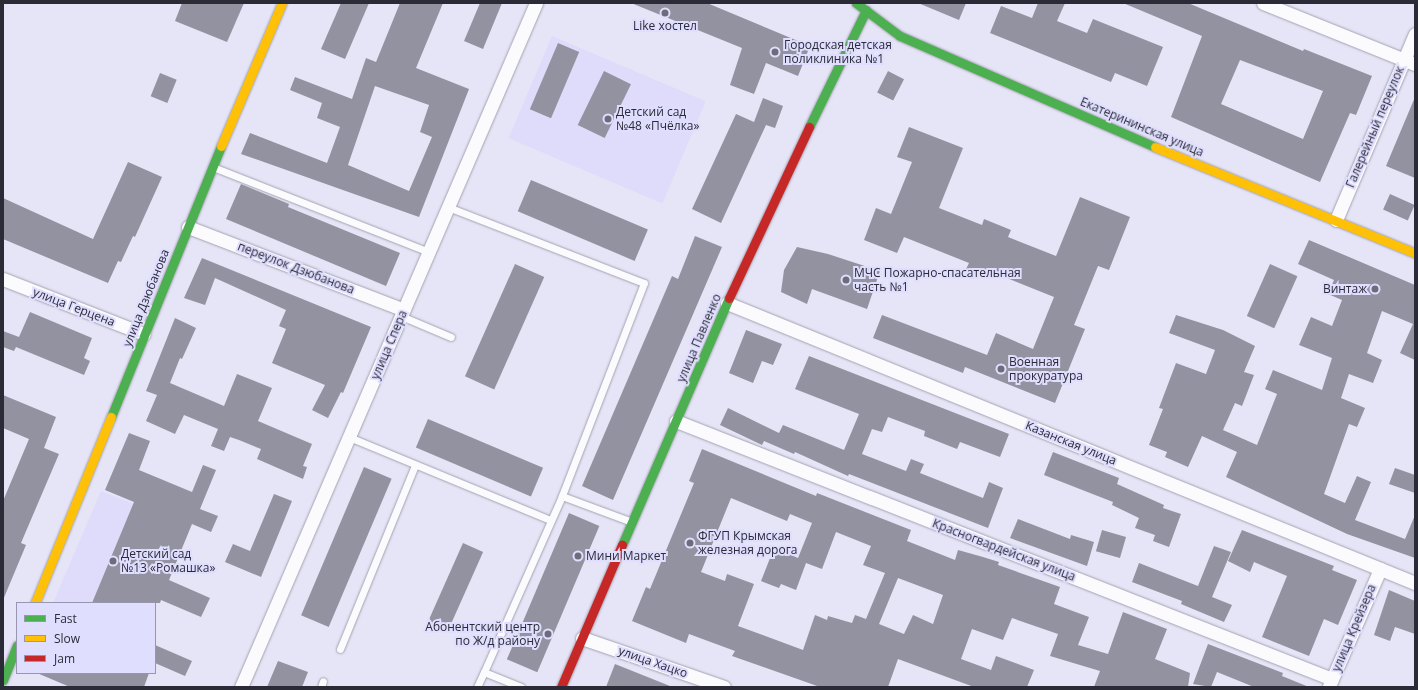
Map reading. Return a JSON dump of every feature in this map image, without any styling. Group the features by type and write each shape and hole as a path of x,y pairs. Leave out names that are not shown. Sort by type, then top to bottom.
{"main road":[{"name":"улица Дзюбанова","path":"34,602 212,167 282,3"},
{"name":"Екатерининская улица","path":"856,3 868,6 900,36 1141,141 1415,253"},
{"name":"улица Павленко","path":"560,687 751,247 868,6"},
{"path":"3,680 16,648"},
{"path":"3,684 10,687"}],"street":[{"name":"улица Спера","path":"241,687 536,3"},
{"path":"1263,3 1410,62"},
{"name":"Галерейный переулок","path":"1336,220 1410,62 1415,34"},
{"name":"переулок Дзюбанова","path":"188,226 402,313"},
{"name":"улица Герцена","path":"3,279 144,334"},
{"name":"Казанская улица","path":"727,303 1415,583"},
{"name":"Красногвардейская улица","path":"676,421 1330,683"},
{"name":"улица Крейзера","path":"1330,683 1380,569"},
{"name":"улица Хацко","path":"582,638 724,687"}],"lane":[{"path":"212,167 429,252"},
{"path":"448,207 644,282 562,496 550,520 477,687"},
{"path":"402,313 451,338"},
{"path":"349,437 550,520"},
{"path":"340,649 415,465"},
{"path":"562,496 632,522"},
{"path":"484,672 521,687"}],"shaded area":[{"name":"Детский сад №48 «Пчёлка»","path":"552,36 706,101 662,203 509,138"},
{"name":"Детский сад №13 «Ромашка»","path":"101,491 172,519 138,602 53,602"}],"building":[{"path":"182,3 244,3 227,42 175,21"},
{"path":"341,3 369,3 345,59 321,49"},
{"path":"400,3 443,3 416,68 469,89 419,217 241,154 250,133 327,163 340,127 317,118 322,103 290,90 295,77 352,99 366,58 376,62","holes":["375,86 429,105 420,132 432,137 409,191 348,165"]},
{"path":"480,3 502,3 483,49 464,41"},
{"path":"631,3 707,3 810,46 798,76 766,63 754,94 730,85 742,48"},
{"path":"918,3 966,3 959,20"},
{"path":"1038,3 1065,3 1057,21 1087,33 1093,19 1163,47 1147,86 1115,73 1111,82 990,33 1001,6 1032,18"},
{"path":"1123,3 1188,3 1303,51 1304,49 1372,76 1356,115 1350,113 1320,182 1171,117 1202,36","holes":["1240,60 1323,91 1303,139 1221,104"]},
{"path":"558,43 579,52 551,118 530,109"},
{"path":"604,71 631,84 605,138 578,125"},
{"path":"888,71 904,79 893,101 877,92"},
{"path":"160,73 177,80 167,103 151,96"},
{"path":"1415,97 1415,178 1386,166"},
{"path":"763,98 783,106 775,128 766,125 721,223 692,209 736,114 754,122"},
{"path":"909,127 963,148 939,208 982,225 984,219 1011,230 1008,237 1056,256 1080,197 1130,217 1109,270 1098,266 1074,325 1085,329 1055,403 965,367 963,373 873,338 882,315 987,355 996,333 1033,349 1054,297 992,272 989,278 966,269 969,263 904,237 897,253 864,240 876,208 891,214 912,162 897,157"},
{"path":"128,162 162,177 135,237 133,236 121,262 118,261 108,283 3,239 3,198 93,239"},
{"path":"531,180 648,230 635,261 518,211"},
{"path":"241,184 289,204 288,207 400,253 386,286 226,219"},
{"path":"1390,194 1415,205 1408,221 1383,210"},
{"path":"695,236 722,247 613,500 582,486 672,276 678,279"},
{"path":"1309,240 1415,285 1415,360 1400,353 1413,324 1382,311 1367,353 1382,360 1373,383 1349,374 1341,398 1365,408 1357,427 1349,424 1324,494 1345,503 1357,476 1371,482 1355,520 1405,539 1415,515 1415,558 1347,534 1226,477 1237,452 1202,436 1188,467 1165,457 1167,452 1149,445 1163,409 1159,408 1176,363 1206,374 1215,350 1169,333 1176,315 1223,330 1255,346 1244,372 1254,375 1242,406 1235,403 1223,430 1257,445 1277,394 1265,389 1273,370 1322,390 1332,358 1299,345 1311,317 1332,326 1342,300 1328,294 1334,280 1298,264"},
{"path":"797,247 828,254 880,271 867,309 812,289 807,304 781,292 784,270"},
{"path":"202,258 371,327 343,393 341,392 328,418 312,410 325,385 272,363 286,329 279,326 286,310 215,278 205,305 184,298"},
{"path":"515,264 544,277 494,389 465,376"},
{"path":"1270,264 1297,276 1274,328 1247,316"},
{"path":"30,312 92,338 84,358 90,361 84,375 16,347 14,351 3,347 3,331 19,337"},
{"path":"175,318 196,328 182,359 180,358 170,383 224,406 237,374 272,388 258,421 312,444 303,466 307,467 303,479 257,459 261,449 239,440 230,437 224,451 211,446 218,429 184,415 175,434 146,421 157,395 146,391"},
{"path":"746,330 782,344 773,365 762,361 753,383 729,373"},
{"path":"809,356 1009,434 1000,457 960,442 957,449 924,436 925,431 888,417 882,432 872,429 862,454 906,471 911,459 924,464 920,473 983,498 989,482 1003,488 988,528 849,474 848,476 795,452 794,454 764,441 762,445 720,425 728,408 779,433 783,425 844,450 859,414 795,389"},
{"path":"3,395 56,417 44,448 59,454 21,543 26,545 3,600 3,501 29,439 3,428"},
{"path":"428,419 543,468 531,496 416,448"},
{"path":"129,433 150,441 139,470 192,492 203,465 216,470 200,509 218,516 211,532 192,524 169,580 210,598 201,617 161,600 160,603 92,602 134,502 105,490"},
{"path":"702,449 816,496 817,493 911,530 907,541 955,560 958,550 999,562 998,565 1060,587 1054,604 1089,617 1078,645 1108,654 1123,612 1167,629 1155,659 1190,673 1188,687 1094,687 1100,671 1050,656 1058,634 1012,618 1003,640 972,629 961,659 991,670 996,656 1034,670 1027,687 974,687 898,659 888,687 820,687 732,656 735,651 689,634 686,643 632,621 646,587 650,589 694,483 689,481","holes":["731,498 787,521 790,514 812,523 798,558 774,548 761,581 779,588 781,584 796,590 806,563 822,569 836,532 871,546 863,565 885,573 866,619 855,615 852,623 828,616 827,620 815,615 803,650 738,626 754,584 727,574 725,581 701,572","898,578 943,595 933,624 913,615 904,634 879,624"]},
{"path":"1053,452 1119,478 1117,484 1164,505 1163,508 1181,514 1169,547 1153,541 1155,535 1135,528 1139,518 1112,505 1113,502 1044,475"},
{"path":"364,467 392,479 329,627 301,615"},
{"path":"1395,468 1415,475 1415,493 1389,484"},
{"path":"274,494 292,501 261,577 225,562 233,544 250,551"},
{"path":"569,513 599,526 537,672 507,659"},
{"path":"1018,519 1070,539 1071,535 1094,542 1087,566 1010,538"},
{"path":"1102,530 1126,537 1120,558 1096,551"},
{"path":"1242,530 1334,566 1332,570 1357,580 1338,625 1324,619 1309,656 1262,637 1287,576 1254,562 1250,572 1228,561"},
{"path":"463,543 483,552 449,630 428,621"},
{"path":"1214,546 1231,552 1212,597 1232,605 1224,622 1181,604 1182,601 1132,582 1139,563 1198,586"},
{"path":"1389,590 1415,601 1415,634 1395,627 1390,641 1374,635"},
{"path":"1208,644 1283,673 1282,676 1309,687 1254,687 1217,672 1211,687 1193,684"},
{"path":"156,645 192,661 185,676 156,663"},
{"path":"278,661 308,672 302,687 267,687"},
{"path":"615,664 670,686 670,687 606,687"},
{"path":"39,674 149,674 144,687 70,687"}],"traffic: fast":[{"path":"856,3 900,36 1155,147"},
{"path":"809,127 866,10"},
{"path":"111,417 221,146"},
{"path":"622,545 729,298"},
{"path":"3,680 16,648"}],"traffic: slow":[{"path":"221,146 282,3"},
{"path":"1155,147 1415,253"},
{"path":"35,602 111,417"}],"traffic: jam":[{"path":"729,298 809,127"},
{"path":"561,687 622,545"}],"place":[{"name":"Like хостел","path":"665,13"},
{"name":"Городская детская поликлиника №1","path":"775,52"},
{"name":"Детский сад №48 «Пчёлка»","path":"608,119"},
{"name":"МЧС Пожарно-спасательная часть №1","path":"846,280"},
{"name":"Винтаж","path":"1375,289"},
{"name":"Военная прокуратура","path":"1001,369"},
{"name":"ФГУП Крымская железная дорога","path":"690,543"},
{"name":"Мини Маркет","path":"578,556"},
{"name":"Детский сад №13 «Ромашка»","path":"113,561"},
{"name":"Абонентский центр по Ж/д району","path":"548,634"}]}
